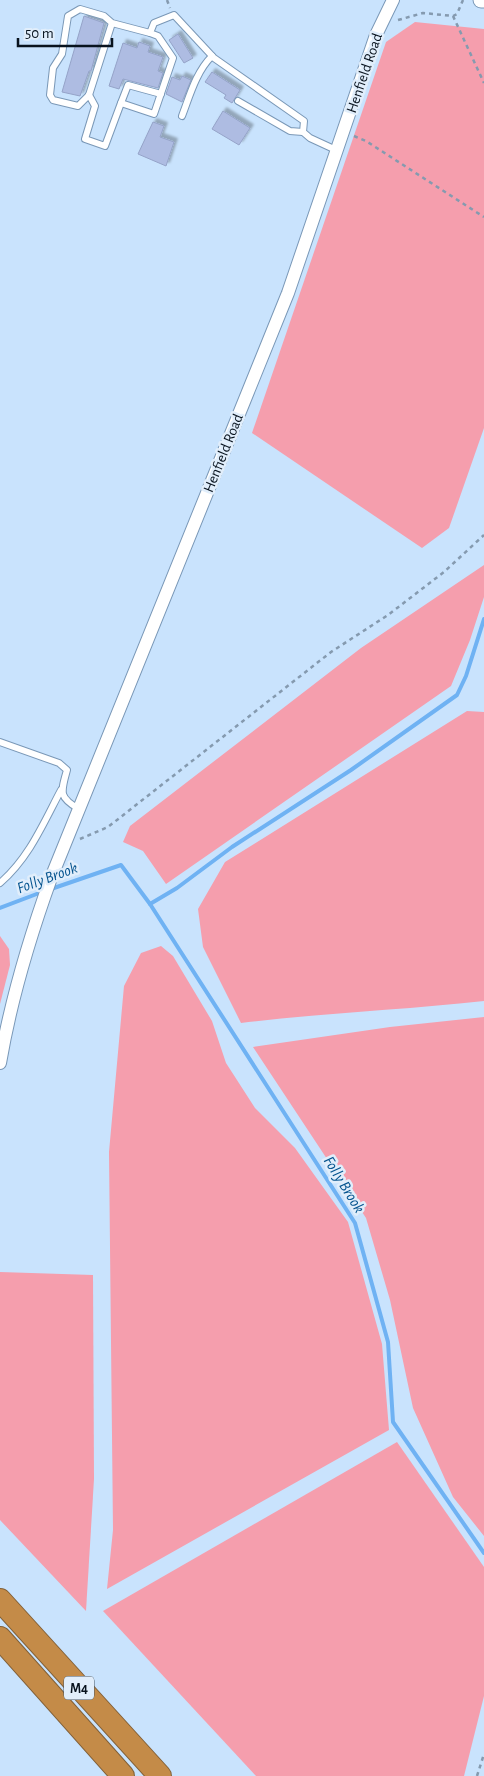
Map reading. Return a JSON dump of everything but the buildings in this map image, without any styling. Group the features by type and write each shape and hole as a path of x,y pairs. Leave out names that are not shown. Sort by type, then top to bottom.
{"highway":[{"name":"M4","path":"0,1600 160,1776"},
{"name":"M4","path":"0,1638 123,1776"}],"street":[{"name":"Henfield Road","path":"0,1063 9,1012 42,902 288,294 376,35 393,0"}],"lane":[{"path":"112,22 89,95 78,106 53,100 50,95 53,68 62,54 68,16 80,10 104,16 112,22 158,36 173,58 154,114 121,103"},
{"path":"150,33 154,23 174,15 212,56 304,121 303,132"},
{"path":"182,116 197,75 203,64 212,56"},
{"path":"89,95 94,106 85,139 105,146 128,85 161,94"},
{"path":"238,101 290,131 303,132 310,138 336,150"},
{"path":"0,742 59,763 67,770 61,790 26,855 13,872 0,883"},
{"path":"61,790 66,801 79,809"}],"path":[{"path":"376,35 398,20 422,13 453,16 457,14 463,0"},
{"path":"453,16 484,83"},
{"path":"343,131 366,141 484,217"},
{"path":"69,836 82,840 108,827 331,652 388,615 444,572 484,535"},
{"path":"477,1776 484,1754"}],"shaded area":[{"path":"415,22 484,29 484,428 449,528 422,548 252,433 386,42"},
{"path":"484,565 484,597 470,640 451,686 166,884 143,851 123,842 130,826 361,648"},
{"path":"467,711 484,712 484,1001 241,1023 203,947 198,909 225,862"},
{"path":"0,936 9,949 10,965 0,1004"},
{"path":"161,946 173,956 212,1021 226,1063 255,1108 295,1148 348,1222 382,1344 389,1430 107,1589 113,1530 109,1152 124,986 141,953"},
{"path":"484,1017 484,1536 453,1497 413,1408 390,1300 366,1218 253,1047 390,1027"},
{"path":"0,1272 93,1275 94,1479 86,1611 0,1520"},
{"path":"397,1442 484,1567 484,1696 464,1776 256,1776 103,1611"}],"waterway":[{"path":"51,889 121,865 150,904 177,888 232,847 351,770 457,695 466,676 484,619"},
{"name":"Folly Brook","path":"0,908 42,892"},
{"name":"Folly Brook","path":"150,904 355,1223 388,1342 393,1422 484,1553"}]}
